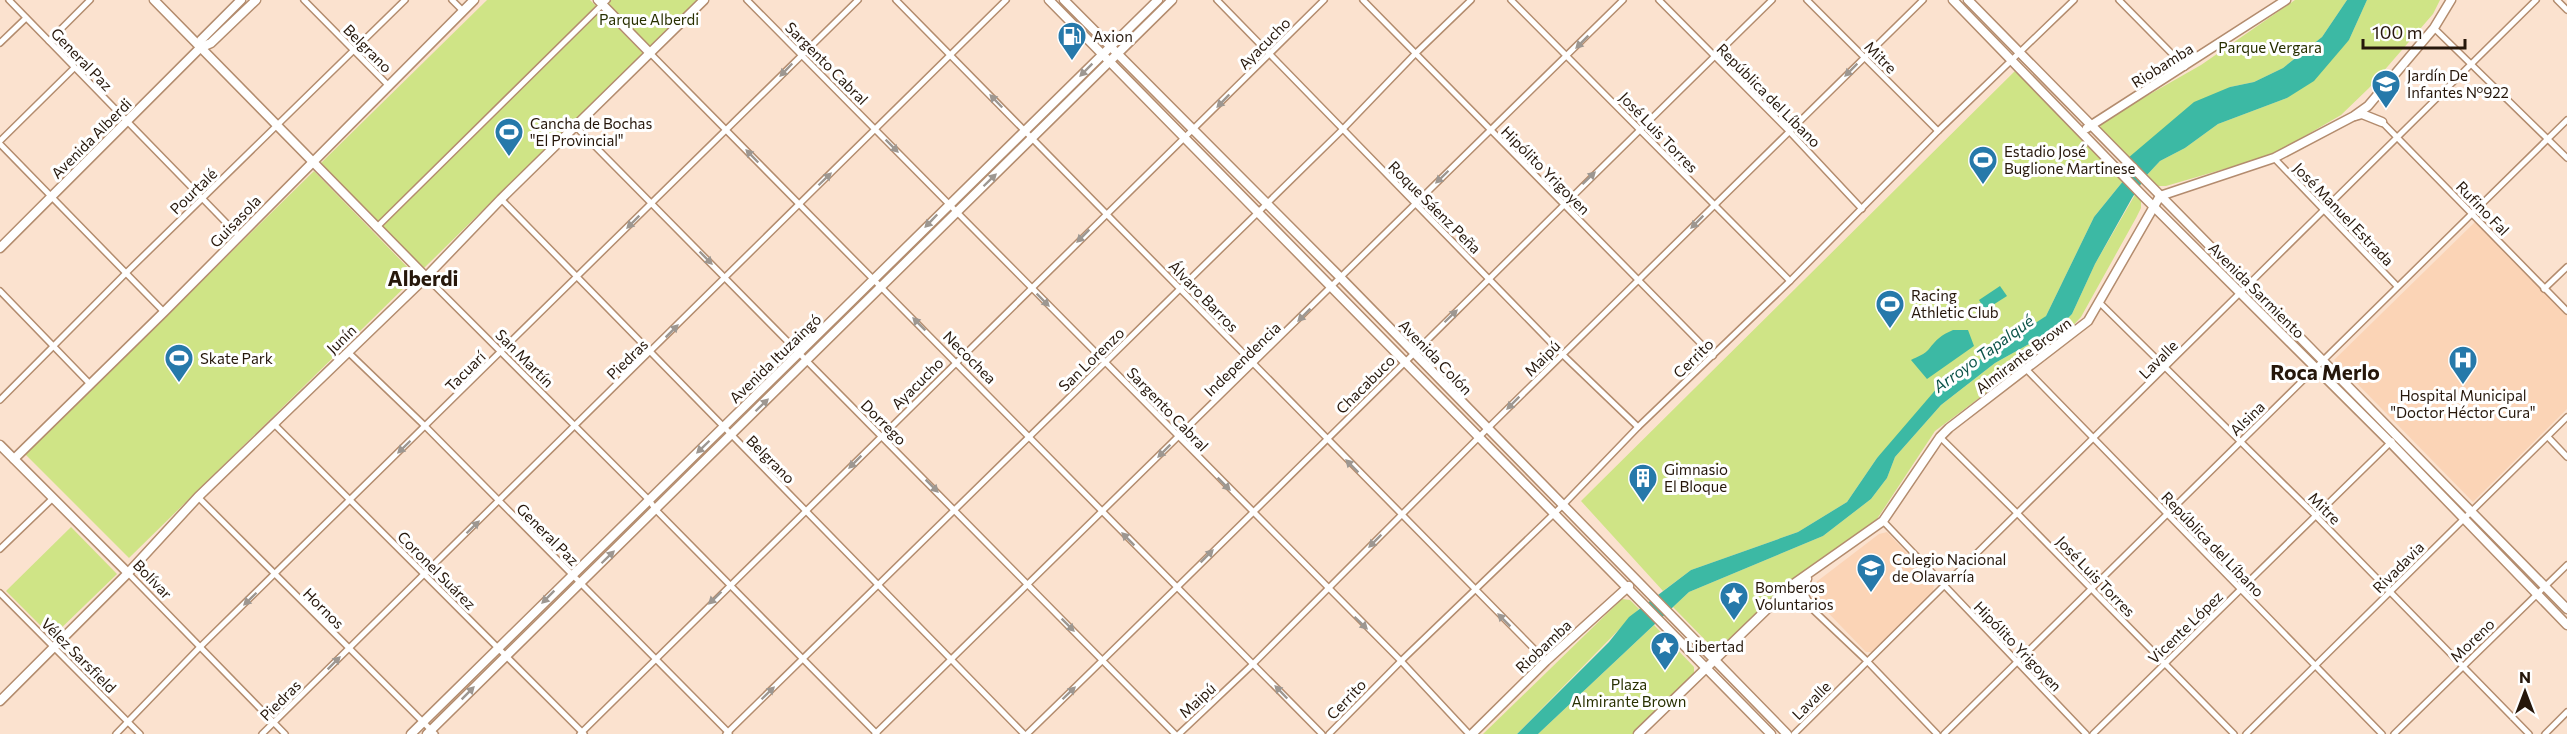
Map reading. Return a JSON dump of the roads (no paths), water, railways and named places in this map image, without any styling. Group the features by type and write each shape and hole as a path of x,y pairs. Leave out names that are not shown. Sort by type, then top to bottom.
{"main road":[{"name":"San Martín","path":"154,0 426,277"},
{"name":"Avenida Alberdi","path":"200,48 201,40 241,0"},
{"name":"Avenida Alberdi","path":"0,248 200,48 211,43 256,0"},
{"name":"Guisasola","path":"14,459 164,312 474,0"},
{"name":"Junín","path":"0,701 128,573 198,497 426,277 501,199 704,0"},
{"name":"Avenida Colón","path":"1049,0 1333,286 1478,438 1771,734"},
{"name":"Avenida Colón","path":"1064,0 1341,278 1787,734"},
{"name":"Avenida Ituzaingó","path":"411,734 1158,0"},
{"name":"Avenida Ituzaingó","path":"431,733 506,655 808,361 1172,0"},
{"name":"Avenida Sarmiento","path":"1953,0 2101,136 2249,286 2320,365 2567,609"},
{"name":"Avenida Sarmiento","path":"1968,0 2082,131 2144,197 2241,294 2320,365"},
{"name":"Riobamba","path":"2082,131 2185,67 2286,0"},
{"path":"2160,196 2274,159 2354,116 2377,95 2434,28 2451,0"},
{"name":"Necochea","path":"602,2 650,53"},
{"path":"2377,95 2376,110 2382,122"},
{"path":"2354,116 2362,114 2382,122"},
{"name":"Almirante Brown","path":"1638,734 1792,585 1883,521 1940,437 2082,328 2100,303 2160,196"},
{"name":"Avenida Sarmiento","path":"2394,440 2464,519 2567,625"},
{"name":"Bolívar","path":"0,445 128,573"},
{"path":"1810,607 1800,588 1802,583 1819,567"},
{"name":"Riobamba","path":"1471,734 1546,661 1635,580"},
{"path":"1771,607 1791,596 1810,607"}],"street":[{"name":"General Paz","path":"9,0 239,236"},
{"path":"49,41 90,0"},
{"name":"Belgrano","path":"304,0 389,86"},
{"name":"Pourtalé","path":"0,400 126,273 405,0"},
{"path":"452,0 463,11"},
{"name":"Sargento Cabral","path":"747,0 1471,734"},
{"name":"Tacuarí","path":"116,734 200,647 858,0"},
{"name":"Álvaro Barros","path":"896,0 1546,661"},
{"name":"Piedras","path":"262,734 651,353 1006,0"},
{"name":"Roque Sáenz Peña","path":"1217,0 1562,354 1638,427"},
{"name":"Ayacucho","path":"582,733 654,658 806,511 1105,214 1194,131 1324,0"},
{"name":"Hipólito Yrigoyen","path":"1363,0 1713,356"},
{"name":"San Lorenzo","path":"728,733 1029,435 1181,289 1471,0"},
{"name":"José Luis Torres","path":"1511,0 1790,281"},
{"name":"Independencia","path":"876,734 1623,0"},
{"name":"República del Líbano","path":"1659,0 1789,131 1862,209"},
{"name":"Chacabuco","path":"1026,734 1772,0"},
{"name":"Mitre","path":"1807,0 1938,131"},
{"name":"Maipú","path":"1177,734 1253,664 1562,354 1923,0"},
{"name":"Cerrito","path":"1329,734 1474,589 1563,505 1638,427 1790,281 1938,131 2074,0"},
{"path":"2119,0 2185,67"},
{"path":"2268,0 2276,8"},
{"name":"Lavalle","path":"1794,734 2536,0"},
{"path":"2557,0 2567,10"},
{"path":"376,228 602,2"},
{"path":"0,43 26,18"},
{"path":"2434,28 2567,158"},
{"name":"Necochea","path":"650,53 1322,734"},
{"path":"74,68 0,142 164,312"},
{"name":"Alsina","path":"1944,734 2567,120"},
{"name":"Rufino Fal","path":"2382,122 2567,311"},
{"name":"Dorrego","path":"576,127 1177,734"},
{"name":"José Manuel Estrada","path":"2274,159 2397,286"},
{"name":"Belgrano","path":"501,199 723,428 1026,734"},
{"path":"2544,289 2567,267"},
{"name":"San Martín","path":"426,277 649,500 656,510 876,734"},
{"path":"0,291 90,384"},
{"name":"Mitre","path":"2100,303 2316,516 2529,734"},
{"name":"General Paz","path":"348,352 426,426 728,733"},
{"name":"República del Líbano","path":"2027,370 2382,734"},
{"name":"Rivadavia","path":"2246,734 2567,417"},
{"name":"Coronel Suárez","path":"273,423 582,733"},
{"path":"2548,436 2567,457"},
{"name":"José Luis Torres","path":"1940,437 2234,734"},
{"name":"Vicente López","path":"2093,734 2394,440"},
{"name":"Hornos","path":"198,497 274,576 423,722 431,733"},
{"path":"0,549 52,498"},
{"name":"Hipólito Yrigoyen","path":"1883,521 2086,734"},
{"name":"Moreno","path":"2394,734 2567,565"},
{"name":"Bolívar","path":"128,573 285,734"},
{"name":"Vélez Sarsfield","path":"0,593 140,734"},
{"path":"1810,607 1867,661 1936,734"},
{"path":"2545,734 2567,712"}],"water":[{"path":"2347,0 2367,0 2349,40 2314,81 2287,98 2218,124 2185,148 2160,161 2146,176 2132,198 2095,264 2072,314 2058,328 1995,363 1941,405 1895,457 1887,478 1871,499 1823,536 1689,592 1538,734 1517,734 1609,642 1629,617 1691,570 1798,532 1847,502 1877,458 1938,387 2046,316 2094,217 2124,180 2128,158 2194,102 2230,87 2254,82 2283,68 2322,37"},
{"path":"2000,286 2007,296 1985,310 1979,300"},
{"path":"1953,330 1968,330 1974,346 1927,379 1911,360"}],"place":[{"name":"Axion","path":"1072,62"},
{"name":"Jardín De Infantes Nº922","path":"2386,110"},
{"name":"Cancha de Bochas \"El Provincial\"","path":"509,158"},
{"name":"Estadio José Buglione Martinese","path":"1983,186"},
{"name":"Racing Athletic Club","path":"1890,330"},
{"name":"Skate Park","path":"179,384"},
{"name":"Hospital Municipal \"Doctor Héctor Cura\"","path":"2463,386"},
{"name":"Gimnasio El Bloque","path":"1643,504"},
{"name":"Colegio Nacional de Olavarría","path":"1871,594"},
{"name":"Bomberos Voluntarios","path":"1734,622"},
{"name":"Libertad","path":"1665,672"}],"district":[{"name":"Alberdi","path":"423,277"},
{"name":"Roca Merlo","path":"2325,371"}],"park label":[{"name":"Parque Alberdi","path":"649,19"},
{"name":"Parque Vergara","path":"2270,47"},
{"name":"Plaza Almirante Brown","path":"1629,692"}],"water label":[{"name":"Arroyo Tapalqué","path":"1983,353"}]}
